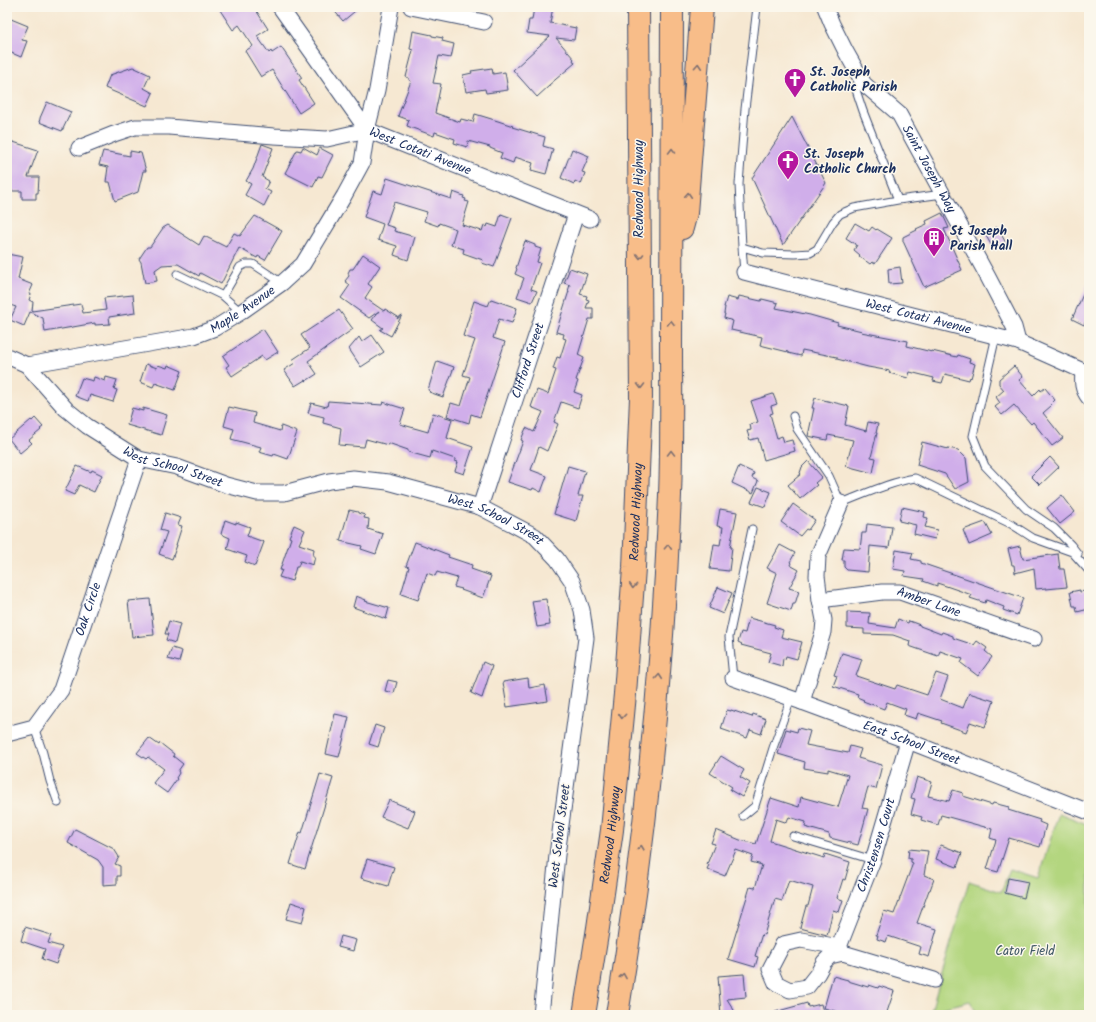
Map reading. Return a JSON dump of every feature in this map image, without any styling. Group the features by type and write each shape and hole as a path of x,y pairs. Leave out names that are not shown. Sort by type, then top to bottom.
{"highway":[{"path":"627,7 639,91"},
{"name":"Redwood Highway","path":"584,1015 612,830 634,568 641,397 638,7"},
{"path":"617,1015 634,904 645,814 665,596 670,492 672,7"},
{"path":"672,260 686,213 702,7"}],"street":[{"name":"West Cotati Avenue","path":"280,7 367,130 583,216"},
{"name":"Maple Avenue","path":"27,366 194,336 215,328 241,312 282,283 302,264 344,196 362,162 367,130 377,90 391,7"},
{"path":"410,7 484,22"},
{"name":"Saint Joseph Way","path":"825,7 842,45 864,84 900,114 1014,327 1018,342"},
{"path":"78,148 135,127 169,127 327,139 367,130"},
{"name":"Clifford Street","path":"480,507 583,216"},
{"name":"West Cotati Avenue","path":"744,272 1018,342 1086,372"},
{"name":"West School Street","path":"7,356 27,366 66,409 87,426 139,459 176,467 226,485 257,493 284,493 329,481 354,478 388,482 480,507 535,536 556,559 572,581 582,610 586,638 558,855 541,1015"},
{"path":"1086,372 1082,382 1084,392 1089,398"},
{"name":"Oak Circle","path":"34,727 61,690 139,459"},
{"path":"797,700 823,632 824,620 817,576 818,556 841,503"},
{"name":"Amber Lane","path":"820,600 882,592 900,592 1034,639"},
{"name":"East School Street","path":"732,678 908,741 1089,812"},
{"path":"7,734 34,727"},
{"name":"Christensen Court","path":"908,741 873,860 841,950 934,980"}],"lane":[{"path":"744,272 739,184 745,109 757,7"},
{"path":"864,84 855,87 898,200"},
{"path":"742,247 763,253 810,253 817,249 833,222 840,214 854,208 943,194"},
{"path":"223,296 240,267 246,264 253,264 282,283"},
{"path":"177,274 223,296 241,312"},
{"path":"996,336 973,436 985,466 1026,509 1054,528 1071,545 1080,555 1087,569"},
{"path":"793,416 797,429 829,476 841,503 890,484 915,478 1012,524 1033,538 1072,552 1087,569"},
{"path":"732,678 730,637 752,528"},
{"path":"743,816 755,806 774,748 797,700"},
{"path":"34,727 58,803"},
{"path":"793,836 873,860"}],"green space":[{"name":"Cator Field","path":"1059,813 1089,825 1089,1015 978,1015 970,1001 931,1011 969,881 1001,892 1010,869 1038,878"}],"building":[{"path":"218,7 254,7 268,29 257,36 269,53 271,51 272,53 281,47 302,78 299,80 314,103 299,113 272,70 261,77 245,51 253,46 239,25 233,30"},
{"path":"331,7 360,7 343,21"},
{"path":"534,7 553,7 550,23 576,28 574,40 556,38 574,59 573,60 575,63 537,97 513,70 550,36 527,33 529,20 532,20"},
{"path":"11,19 28,26 22,40 27,41 21,57 7,51 7,30"},
{"path":"413,31 443,38 442,41 454,44 451,58 439,56 433,83 441,84 435,113 460,122 461,119 473,122 475,114 545,137 543,146 553,149 546,174 531,170 533,163 515,157 513,163 500,158 502,153 490,147 468,141 467,147 454,143 455,139 435,132 434,136 407,126 409,120 398,116 411,81 406,77 413,50 410,49"},
{"path":"133,67 150,75 144,88 153,93 147,106 105,88 110,75"},
{"path":"492,68 493,74 505,72 508,90 486,93 485,89 466,92 463,75 472,73 471,71"},
{"path":"47,102 71,112 62,131 39,122"},
{"name":"St. Joseph Catholic Church","path":"792,117 826,183 783,245 752,178"},
{"path":"7,140 38,150 28,177 39,177 36,199 22,199 22,191 7,191"},
{"path":"262,144 273,148 262,177 269,181 265,189 271,192 264,206 245,195 251,184 246,181 253,169"},
{"path":"303,147 317,155 320,148 333,155 322,177 318,176 313,187 285,173 297,150 301,151"},
{"path":"572,149 589,156 582,172 585,173 581,184 575,181 574,184 561,178"},
{"path":"103,151 130,156 130,151 141,153 146,171 143,171 138,192 115,201 110,182 106,182 108,167 99,165"},
{"path":"387,178 451,199 453,192 464,196 463,198 466,199 465,201 469,202 462,225 482,231 484,225 487,227 488,224 497,227 501,214 512,218 494,267 482,263 483,260 463,253 464,249 451,245 456,229 439,223 438,226 424,221 427,212 394,202 386,225 395,228 394,231 415,237 408,260 394,255 397,246 378,240 383,224 364,217 373,191 382,194"},
{"name":"St Joseph Parish Hall","path":"942,213 949,228 944,229 962,270 924,287 903,241 903,237 927,224 926,221"},
{"path":"255,216 282,231 265,260 258,256 257,258 239,248 221,284 200,273 199,276 178,264 162,265 155,270 157,281 145,283 141,262 139,259 147,247 150,247 163,228 168,225 199,245 204,236 226,247 234,233 240,236"},
{"path":"855,223 869,231 872,227 876,230 877,229 892,238 875,264 872,262 870,264 859,256 860,255 854,250 857,245 846,238"},
{"path":"997,227 1006,243 994,250 985,234"},
{"path":"525,241 541,249 537,262 540,263 531,289 537,291 532,302 517,297 524,278 515,274"},
{"path":"7,254 23,257 18,279 33,285 29,294 31,294 29,300 33,302 32,311 81,304 83,313 106,310 104,298 133,295 135,313 109,317 110,324 95,325 95,323 45,332 43,318 30,312 24,326 10,320 16,307 7,304"},
{"path":"363,254 380,266 368,284 372,287 365,298 384,311 385,309 398,317 397,319 402,315 391,336 380,330 383,328 372,320 379,311 369,318 341,298 350,285 345,281 349,276 348,273 350,269 353,269"},
{"path":"900,267 902,283 889,284 888,269"},
{"path":"570,268 587,274 580,294 587,296 586,299 589,300 586,308 593,308 593,319 589,319 578,355 584,358 576,380 578,381 574,392 582,395 578,408 561,402 554,422 558,424 547,451 539,447 531,470 547,476 541,492 533,488 532,490 508,482 523,441 521,440 526,428 534,432 543,412 531,407 537,390 548,394 556,370 553,369 557,357 560,358 566,339 563,338 564,334 556,332 569,291 570,285 564,283"},
{"path":"1089,281 1089,315 1084,325 1072,319"},
{"path":"739,296 778,303 776,308 810,315 838,323 837,325 862,331 861,332 908,341 907,346 957,357 958,355 970,359 969,362 975,364 971,378 970,377 969,380 945,374 942,383 933,381 934,378 910,372 908,378 889,373 890,371 837,359 837,357 802,350 801,356 760,345 762,337 731,330 733,321 724,318 724,307 727,297 738,300"},
{"path":"491,299 517,308 512,323 499,319 493,338 505,342 480,417 471,414 469,423 447,416 451,403 461,406 470,377 463,375 475,340 463,336 474,301 488,306"},
{"path":"339,310 353,329 308,361 317,374 295,386 284,370 295,363 292,360 310,348 301,335"},
{"path":"263,329 278,352 265,360 262,356 232,376 226,367 229,365 223,356"},
{"path":"372,335 384,352 361,367 349,349 359,337 362,342"},
{"path":"437,361 454,367 443,397 429,392 430,391 428,390"},
{"path":"146,364 157,368 158,365 167,368 168,365 182,371 175,390 155,383 153,387 140,382"},
{"path":"1014,366 1023,377 1019,380 1033,396 1040,389 1041,391 1045,388 1055,400 1043,413 1063,438 1052,446 1033,422 1031,424 1014,405 1002,415 995,407 1000,403 996,397 1004,390 999,384 999,379"},
{"path":"94,377 105,381 106,377 117,380 114,389 117,390 113,402 90,395 88,401 75,396 82,378 93,381"},
{"path":"773,394 777,404 771,406 773,413 770,414 777,438 782,436 784,442 792,440 795,451 764,460 758,438 750,440 747,431 751,430 750,424 758,422 751,401"},
{"path":"815,398 849,406 845,425 866,431 868,422 878,424 871,457 876,458 873,473 846,466 853,440 828,435 827,440 808,436"},
{"path":"328,401 382,405 383,402 405,409 400,424 428,432 433,413 452,419 447,438 473,447 464,474 455,471 458,462 455,461 455,459 432,451 430,458 408,452 408,450 388,443 388,445 366,439 364,447 339,445 341,428 323,423 324,417 308,413 311,403 327,407"},
{"path":"229,407 255,413 253,423 280,431 281,426 297,432 288,459 274,454 273,456 259,452 261,447 231,439 234,429 224,426"},
{"path":"132,408 143,411 143,408 167,415 161,435 127,425"},
{"path":"35,418 43,427 29,440 32,443 20,453 9,439"},
{"path":"922,442 958,450 966,458 969,482 955,489 945,474 917,465"},
{"path":"1050,457 1059,467 1040,485 1031,476"},
{"path":"808,461 822,477 815,483 817,485 800,499 788,485 801,474 802,467"},
{"path":"77,466 91,472 92,470 102,475 94,492 79,485 74,495 65,491"},
{"path":"568,466 585,471 578,496 583,496 576,521 554,514"},
{"path":"739,466 754,473 752,478 758,481 753,493 732,483"},
{"path":"758,487 771,492 765,507 751,502"},
{"path":"1062,495 1075,512 1060,524 1047,508"},
{"path":"793,504 815,520 808,530 806,529 800,536 781,522"},
{"path":"902,507 925,512 924,517 928,518 925,527 937,530 935,539 914,534 916,525 899,521"},
{"path":"720,509 737,512 730,547 732,547 729,571 710,569 714,544 720,545 723,527 717,526"},
{"path":"349,510 365,515 364,518 369,519 368,529 383,534 376,554 361,549 362,546 340,541"},
{"path":"165,513 181,518 178,525 182,526 172,559 159,554 167,532 160,530"},
{"path":"225,520 250,527 247,536 264,542 255,566 245,562 247,556 227,549 230,538 221,534"},
{"path":"985,522 992,535 969,545 963,530"},
{"path":"867,524 892,527 889,548 870,546 868,572 847,570 844,567 844,560 842,560 844,548 860,549 862,533 866,533"},
{"path":"294,525 305,530 299,544 314,549 313,556 315,556 313,565 300,561 298,567 296,567 292,581 279,577 291,538 289,537"},
{"path":"415,542 449,555 448,557 472,565 471,569 491,576 483,598 454,587 457,578 437,572 435,576 427,573 418,600 401,594 409,567 406,566"},
{"path":"780,545 795,553 790,565 799,570 789,588 799,591 791,611 767,603 777,573 767,568"},
{"path":"1020,546 1023,559 1058,554 1060,569 1064,569 1067,587 1036,589 1034,568 1015,573 1014,565 1012,565 1008,549"},
{"path":"896,550 913,553 911,559 921,561 921,563 1023,598 1017,615 1003,610 1004,607 986,600 985,603 970,598 972,595 949,587 937,583 937,586 923,581 924,579 904,576 905,571 893,569"},
{"path":"718,587 732,593 723,614 709,608"},
{"path":"1080,590 1080,592 1089,590 1089,609 1077,612 1076,606 1073,606 1070,592"},
{"path":"356,596 366,600 365,601 389,608 386,619 353,607"},
{"path":"150,599 154,635 132,637 128,601"},
{"path":"546,599 550,625 537,627 532,601"},
{"path":"847,612 870,613 869,624 895,628 898,619 908,623 909,621 941,634 942,632 953,636 953,638 974,645 977,641 987,648 985,651 992,657 978,676 961,663 963,659 940,651 938,656 909,646 910,641 893,635 864,634 864,629 847,628"},
{"path":"749,618 775,625 774,627 783,630 781,637 802,642 797,659 786,656 785,659 783,658 782,666 768,662 771,653 741,645 742,644 738,642 741,632 745,633"},
{"path":"169,621 180,624 175,643 166,640 168,634 165,634"},
{"path":"172,648 182,651 179,662 168,659"},
{"path":"842,653 862,659 856,676 895,689 897,685 927,695 936,673 948,677 940,699 963,708 969,693 994,701 985,727 970,722 966,732 941,723 942,721 918,713 916,719 904,715 906,709 887,702 884,709 863,701 864,700 857,697 858,694 833,686 837,676 834,675"},
{"path":"483,662 492,666 482,698 471,693"},
{"path":"528,678 529,688 545,685 548,701 507,707 503,682"},
{"path":"388,680 397,682 394,693 385,691"},
{"path":"727,710 752,717 753,714 766,719 761,734 750,730 747,738 721,729"},
{"path":"335,714 349,717 339,757 326,754"},
{"path":"375,725 384,728 378,747 369,744"},
{"path":"798,728 810,731 806,745 848,753 850,746 861,749 858,758 882,765 876,789 868,787 862,808 868,809 858,845 830,838 829,834 805,827 806,822 789,817 785,822 776,819 770,841 824,858 825,854 850,862 845,880 843,879 837,898 843,900 839,912 833,910 827,935 800,928 813,887 789,880 782,901 775,899 764,935 762,934 755,956 758,957 755,967 728,959 750,887 755,888 762,865 751,862 753,856 736,850 725,876 707,869 709,865 707,864 715,844 711,843 716,830 740,840 756,844 771,798 799,807 801,797 838,807 848,775 828,769 828,772 804,768 805,762 778,754 786,729 797,732"},
{"path":"149,738 159,745 160,743 174,754 173,756 183,764 178,771 179,773 176,778 177,779 167,793 153,783 164,769 148,757 146,759 137,753"},
{"path":"721,756 744,770 740,777 750,783 742,797 730,790 732,787 710,773"},
{"path":"320,774 333,778 305,869 290,864 300,832 302,833"},
{"path":"917,777 932,782 928,796 949,801 953,790 963,793 963,796 992,805 993,803 1009,807 1008,810 1040,820 1039,822 1046,825 1040,847 1009,838 998,872 987,869 996,840 990,838 992,829 941,815 938,825 921,820 922,817 911,814 915,799 911,798"},
{"path":"389,800 415,811 408,828 381,817"},
{"path":"75,829 114,849 119,857 115,864 120,866 120,876 117,876 117,884 103,885 103,867 98,860 68,843"},
{"path":"941,845 962,853 957,867 936,859"},
{"path":"909,849 928,851 924,875 934,879 917,923 937,929 929,957 919,954 921,947 888,936 886,942 877,939 878,935 876,935 884,911 894,914 913,863 911,862 911,859 908,858"},
{"path":"367,859 394,867 388,886 361,878"},
{"path":"1008,878 1028,882 1024,898 1005,893"},
{"path":"291,902 306,907 302,923 286,919"},
{"path":"25,927 51,935 48,943 62,947 56,964 42,959 45,949 21,941"},
{"path":"341,936 356,940 353,951 338,947"},
{"path":"744,974 746,997 727,999 737,1015 721,1015 718,976"},
{"path":"833,976 868,987 869,985 878,988 879,986 894,991 886,1015 850,1015 824,1008"},
{"path":"807,1003 808,1007 821,1004 824,1015 775,1015 775,1012"}],"place":[{"name":"St. Joseph Catholic Parish","path":"795,98"},
{"name":"St. Joseph Catholic Church","path":"788,180"},
{"name":"St Joseph Parish Hall","path":"934,258"}]}
